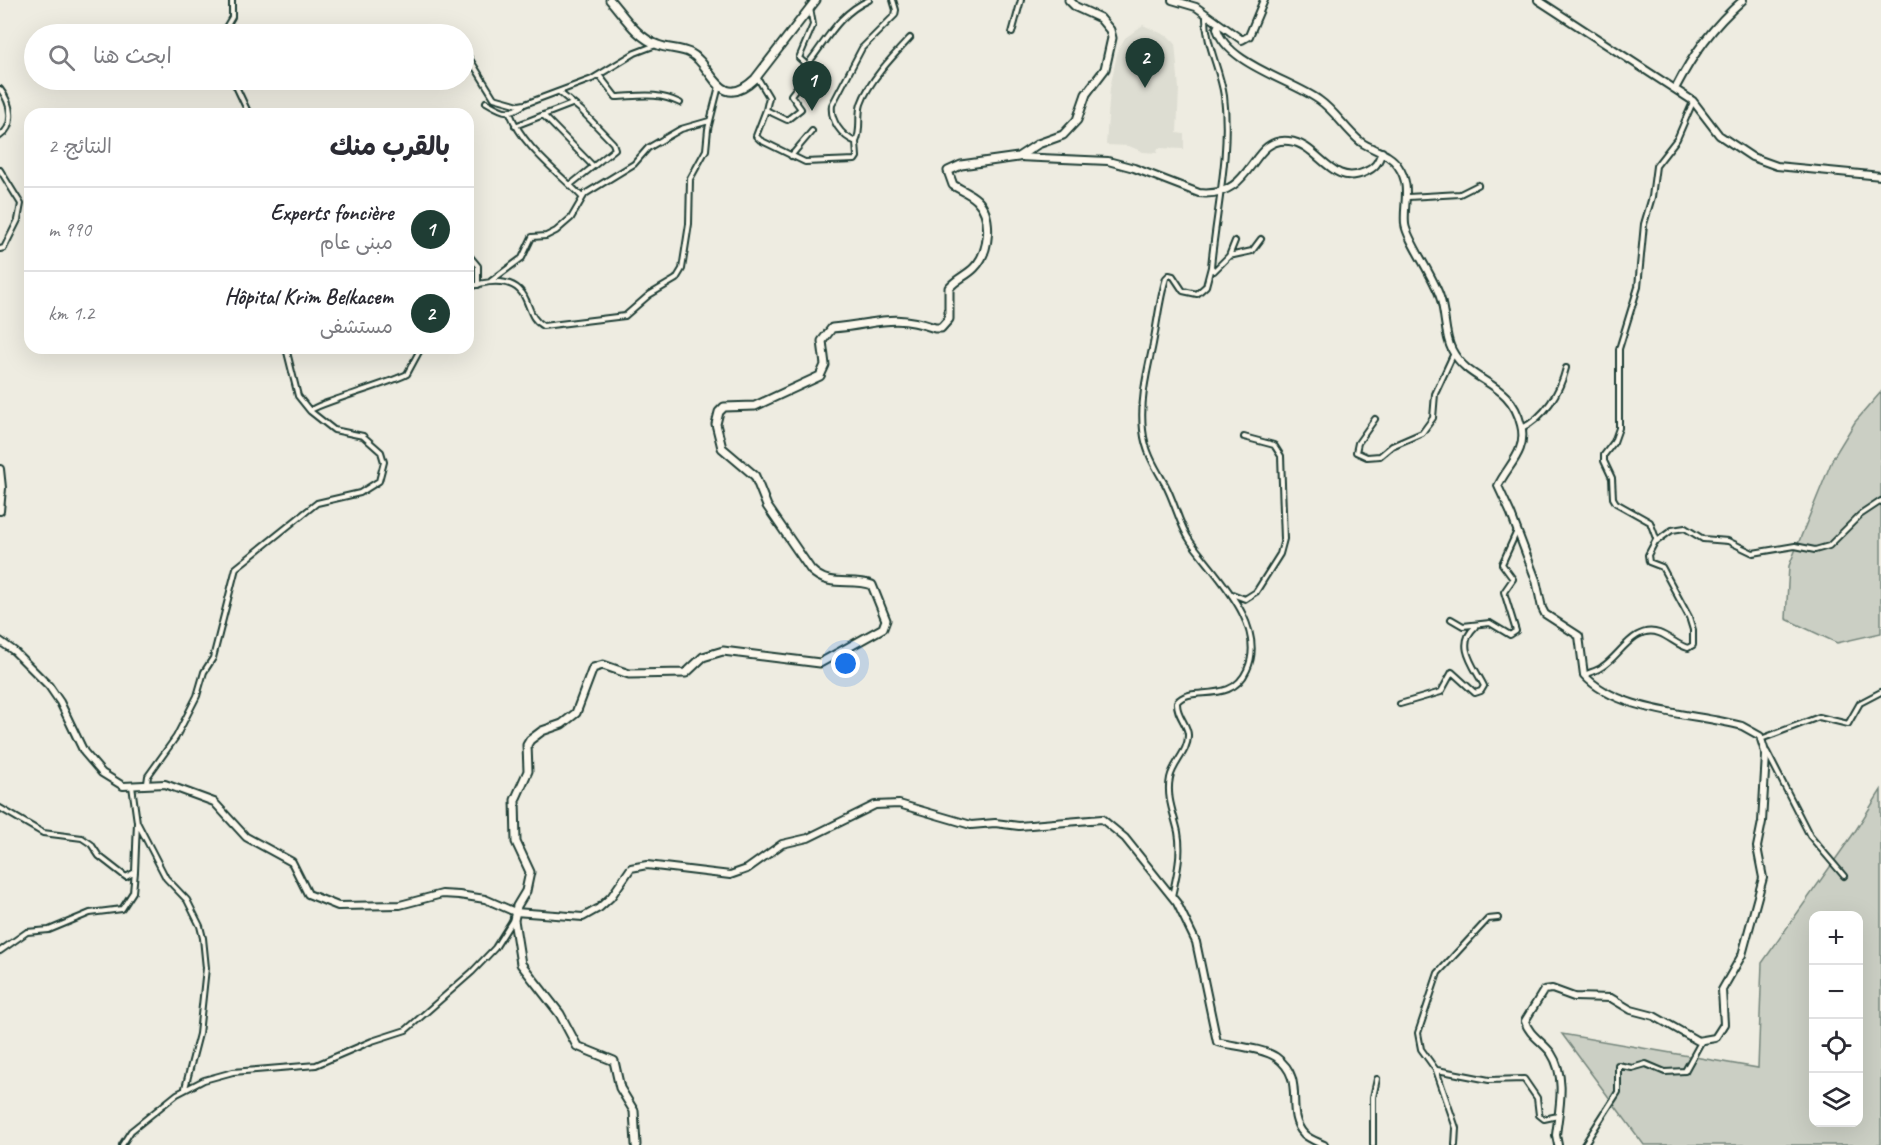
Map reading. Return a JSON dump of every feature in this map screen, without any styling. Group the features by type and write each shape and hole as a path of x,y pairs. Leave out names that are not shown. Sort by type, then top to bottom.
{"main road":[{"path":"610,0 642,36 657,45 695,56 719,86 738,90 749,85 757,76 816,0"},
{"path":"636,1145 634,1111 620,1088 616,1067 609,1057 578,1046 555,1007 525,972 519,956 515,914 530,879 528,867 516,842 515,800 528,771 527,746 535,735 562,724 576,713 593,668 603,665 629,674 686,673 703,657 723,651 820,663 883,628 886,620 872,585 824,580 807,565 766,506 755,476 722,448 716,424 719,412 724,407 755,406 820,376 825,365 822,341 832,328 898,319 915,321 935,328 947,324 949,288 978,263 984,250 988,230 981,206 969,194 953,185 948,171 961,165 1018,157 1038,144 1063,135 1071,128 1081,112 1086,94 1105,69 1112,45 1110,30 1100,18 1076,7 1069,0"}],"street":[{"path":"228,24 232,17 232,0"},
{"path":"766,110 787,120 801,110 791,95 804,78 807,65 831,29 850,10 868,0"},
{"path":"856,141 836,124 831,113 832,105 862,48 895,15 893,0"},
{"path":"1012,33 1021,0"},
{"path":"1172,0 1196,7 1244,40 1255,25 1264,0"},
{"path":"1538,0 1693,101 1723,138 1763,162 1777,166 1881,176"},
{"path":"1675,89 1707,35 1743,0"},
{"path":"807,65 799,58 813,25 810,8"},
{"path":"1172,896 1179,867 1180,846 1170,809 1170,776 1188,738 1188,731 1179,715 1177,702 1183,697 1217,693 1231,688 1248,669 1251,657 1248,630 1232,594 1190,541 1165,484 1153,468 1143,431 1145,374 1166,278 1169,275 1173,276 1183,291 1197,294 1206,286 1211,267 1225,142 1224,97 1206,32 1206,15"},
{"path":"1219,24 1217,28 1220,38 1241,57 1318,98 1356,138 1382,152 1399,166 1408,197 1404,225 1426,262 1440,296 1454,353 1465,365 1503,391 1517,412 1522,428 1516,459 1497,486 1536,580 1545,614 1579,636 1584,675 1601,689 1637,704 1720,720 1754,731 1762,741 1785,791 1810,836 1844,876"},
{"path":"757,76 769,97 756,136 805,162 850,162 857,157 856,141 860,130 863,101 883,68 910,39"},
{"path":"474,66 494,98 519,105 559,92 599,75 635,52 657,45"},
{"path":"599,75 616,97 638,94 664,96 680,103"},
{"path":"490,281 512,285 518,289 525,297 531,315 543,326 625,316 649,295 672,283 681,269 689,224 690,179 706,150 710,121 719,86"},
{"path":"0,89 7,100 10,118 8,130 0,136"},
{"path":"238,90 246,108"},
{"path":"559,92 613,143 615,149 570,185"},
{"path":"1584,675 1600,668 1637,634 1659,633 1679,646 1688,648 1693,645 1693,630 1689,616 1662,567 1649,562 1648,555 1656,540 1650,522 1616,503 1613,498 1612,478 1604,461 1604,455 1614,442 1619,428 1619,349 1638,287 1644,224 1652,197 1656,166 1677,139 1693,101"},
{"path":"486,102 510,113 515,126 526,141 582,197"},
{"path":"510,113 525,104"},
{"path":"515,126 572,104"},
{"path":"543,115 592,166"},
{"path":"474,286 490,281 522,258 532,237 546,236 571,218 582,197 634,164 644,151 658,141 681,129 710,121"},
{"path":"791,156 812,131"},
{"path":"1018,157 1031,160 1069,158 1107,161 1134,168 1199,193 1221,192 1238,184 1260,153 1276,142 1298,143 1311,150 1337,174 1347,176 1369,171 1377,165 1382,152"},
{"path":"0,170 21,204 18,220 4,248 0,249"},
{"path":"1408,197 1460,194 1478,185"},
{"path":"1229,256 1252,251 1261,239"},
{"path":"1211,267 1214,271 1229,256 1235,241"},
{"path":"474,261 478,266 478,285"},
{"path":"1375,418 1358,443 1356,452 1367,457 1380,456 1392,446 1422,433 1433,418 1435,394 1454,353"},
{"path":"147,783 148,776 185,720 202,676 213,658 221,619 236,568 317,503 360,494 379,481 384,462 374,443 363,436 334,430 310,411 298,396 288,354"},
{"path":"310,411 316,406 336,401 407,374 418,354"},
{"path":"1522,428 1531,424 1561,388 1566,368"},
{"path":"1232,594 1245,598 1256,592 1280,554 1284,539 1284,495 1278,449 1244,436"},
{"path":"0,468 2,488 0,511"},
{"path":"1656,540 1664,538 1672,530 1685,528 1703,539 1728,541 1753,553 1795,546 1815,550 1829,546 1860,515 1881,501"},
{"path":"1451,619 1462,626 1490,623 1510,635 1516,631 1504,592 1513,579 1502,564 1517,530"},
{"path":"1400,704 1441,693 1452,672 1475,693 1481,692 1484,686 1464,645 1467,634 1476,626"},
{"path":"0,641 14,651 49,686 60,702 90,761 114,781 132,786 147,783 165,784 185,789 214,802 246,837 292,862 308,894 338,906 390,906 442,894 485,899 515,914 583,917 599,908 611,897 631,868 647,865 730,875 747,869 782,844 808,838 874,805 899,804 971,825 995,823 1019,826 1102,819 1125,838 1172,896 1196,942 1217,1041 1274,1056 1285,1066 1296,1089 1294,1108 1298,1125 1305,1135 1324,1145"},
{"path":"1762,741 1819,717 1831,718 1848,724 1860,703 1881,692"},
{"path":"1558,1145 1556,1135 1560,1074 1551,1054 1527,1028 1525,1021 1544,990 1552,989 1574,996 1611,998 1631,1010 1654,1016 1701,1042 1715,1038 1723,1028 1722,990 1742,955 1763,878 1757,847 1765,789 1766,755 1762,741"},
{"path":"0,951 27,932 44,932 90,913 122,909 133,892 135,872 137,822 132,786"},
{"path":"0,808 44,833 87,841 99,856 123,877 135,872"},
{"path":"137,822 166,878 187,900 200,926 203,938 206,968 199,1034 184,1089"},
{"path":"122,1145 131,1131 184,1089 219,1075 323,1063 353,1048 406,1030 472,972 495,948 506,935 515,914"},
{"path":"1455,1145 1456,1128 1436,1070 1421,1049 1418,1033 1425,1018 1438,973 1488,919 1498,918"},
{"path":"1584,1145 1618,1092 1618,1065 1632,1068 1646,1064 1665,1072 1685,1071 1701,1042"},
{"path":"1436,1070 1489,1080 1524,1079 1537,1098 1539,1115 1544,1119 1558,1116"},
{"path":"1372,1145 1373,1097 1377,1079"}],"shaded area":[{"path":"1143,25 1169,37 1175,43 1179,89 1177,133 1184,134 1184,149 1158,148 1157,153 1143,152 1129,146 1106,145 1110,88 1118,50 1125,38"},
{"path":"1881,392 1881,633 1837,643 1786,619 1789,566 1833,458 1855,422"},
{"path":"1881,790 1881,1145 1644,1145 1562,1034 1758,1068 1762,963 1854,833"}],"place":[{"name":"Hôpital Krim Belkacem","path":"1145,88"},
{"name":"Experts foncière","path":"812,111"}]}
